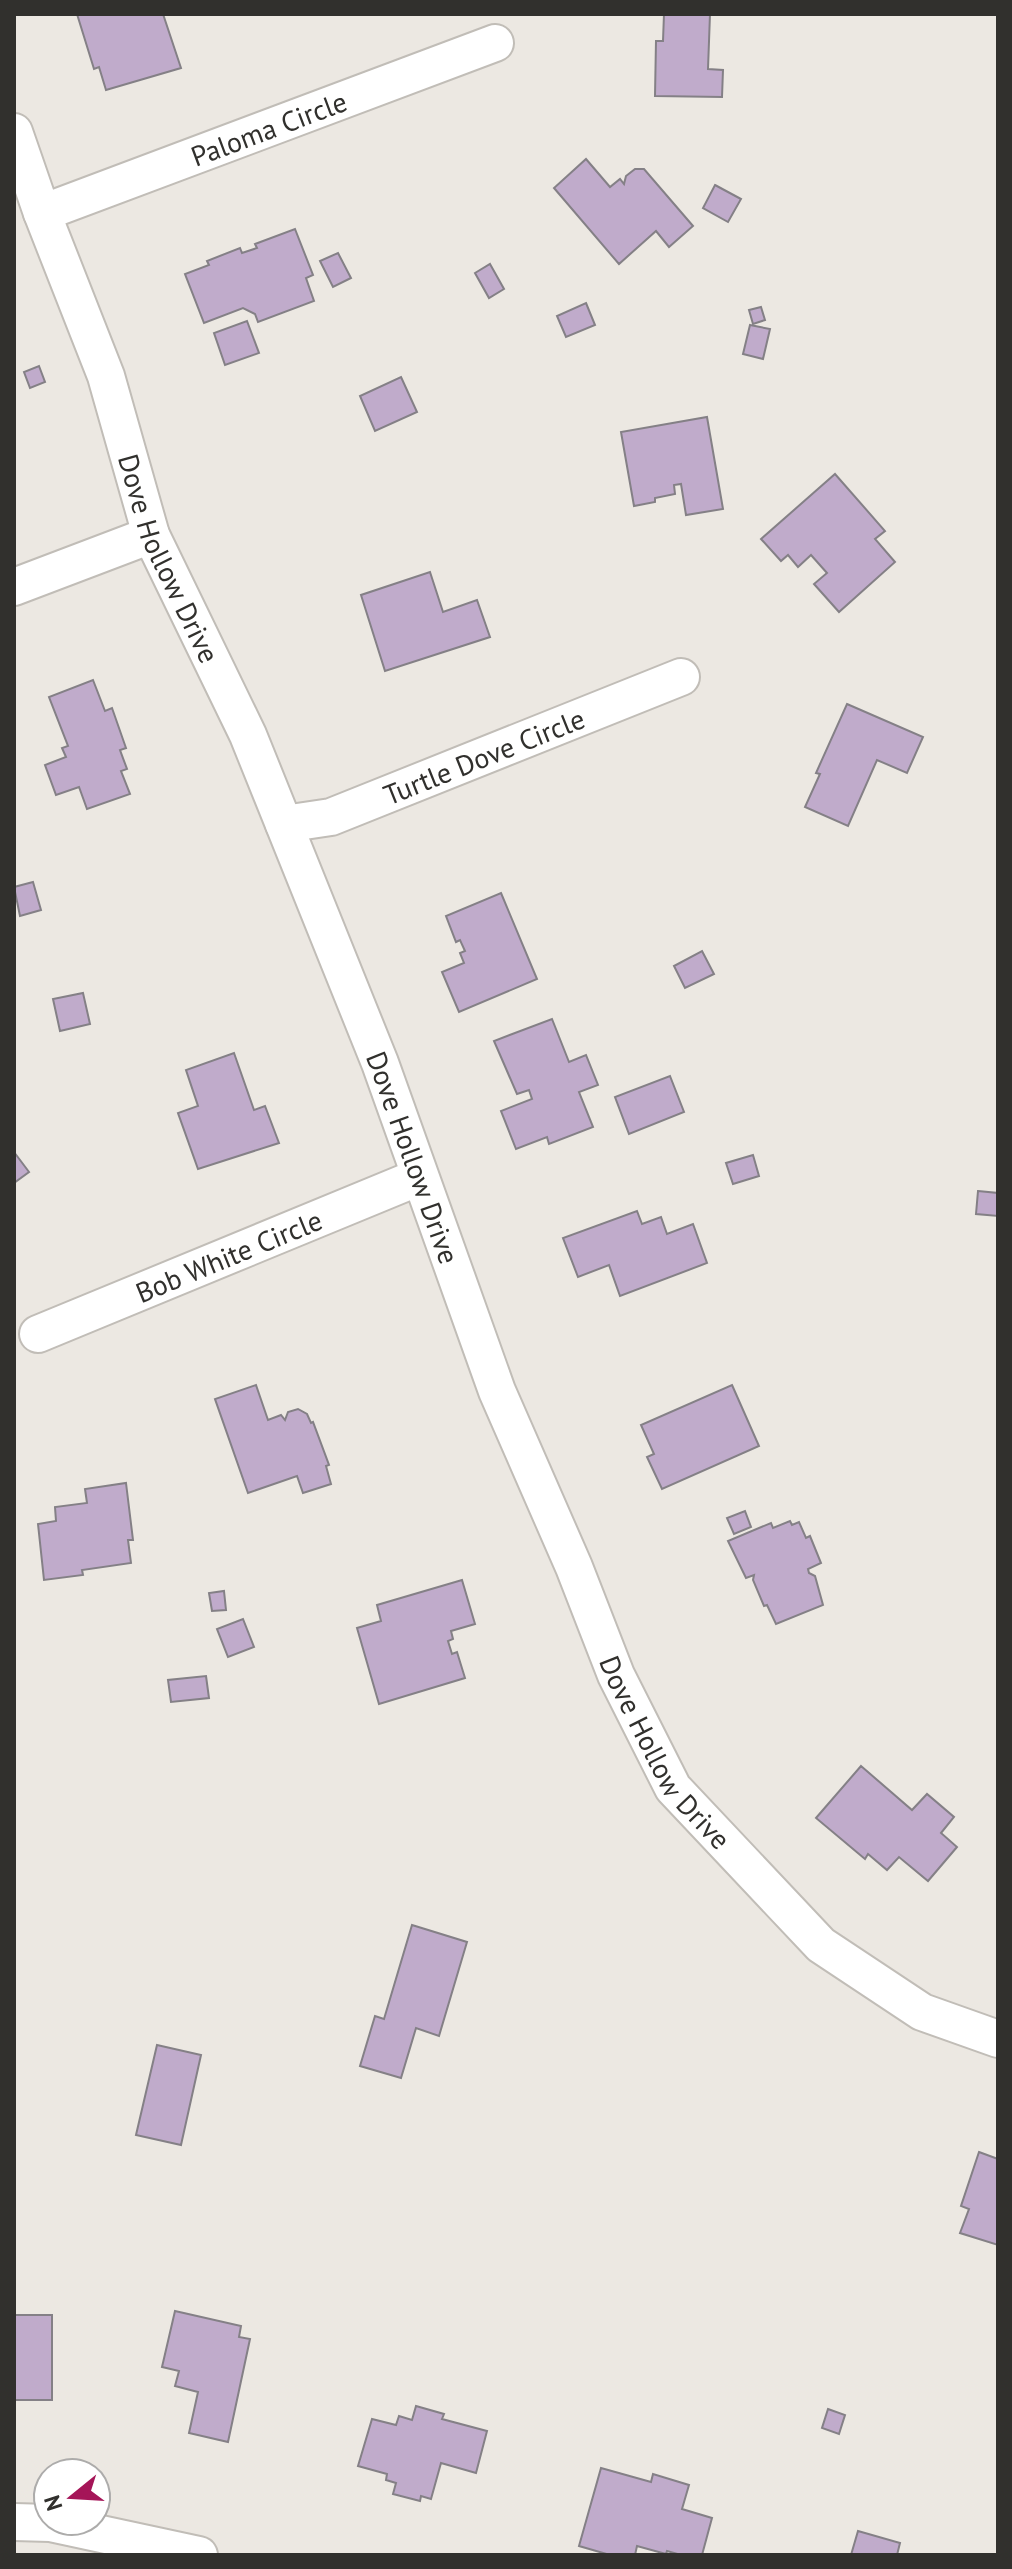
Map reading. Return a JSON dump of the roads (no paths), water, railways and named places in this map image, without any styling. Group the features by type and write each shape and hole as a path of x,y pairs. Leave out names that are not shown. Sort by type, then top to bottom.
{"street":[{"name":"Paloma Circle","path":"42,213 495,43"},
{"name":"Dove Hollow Drive","path":"14,132 106,376 151,535 248,735 380,1063 497,1391 574,1567 616,1675 673,1788 821,1945 922,2012 998,2039"},
{"path":"14,587 151,535"},
{"name":"Turtle Dove Circle","path":"284,824 331,817 681,677"},
{"name":"Bob White Circle","path":"38,1334 419,1177"},
{"path":"14,2522 50,2523 199,2555"}]}
